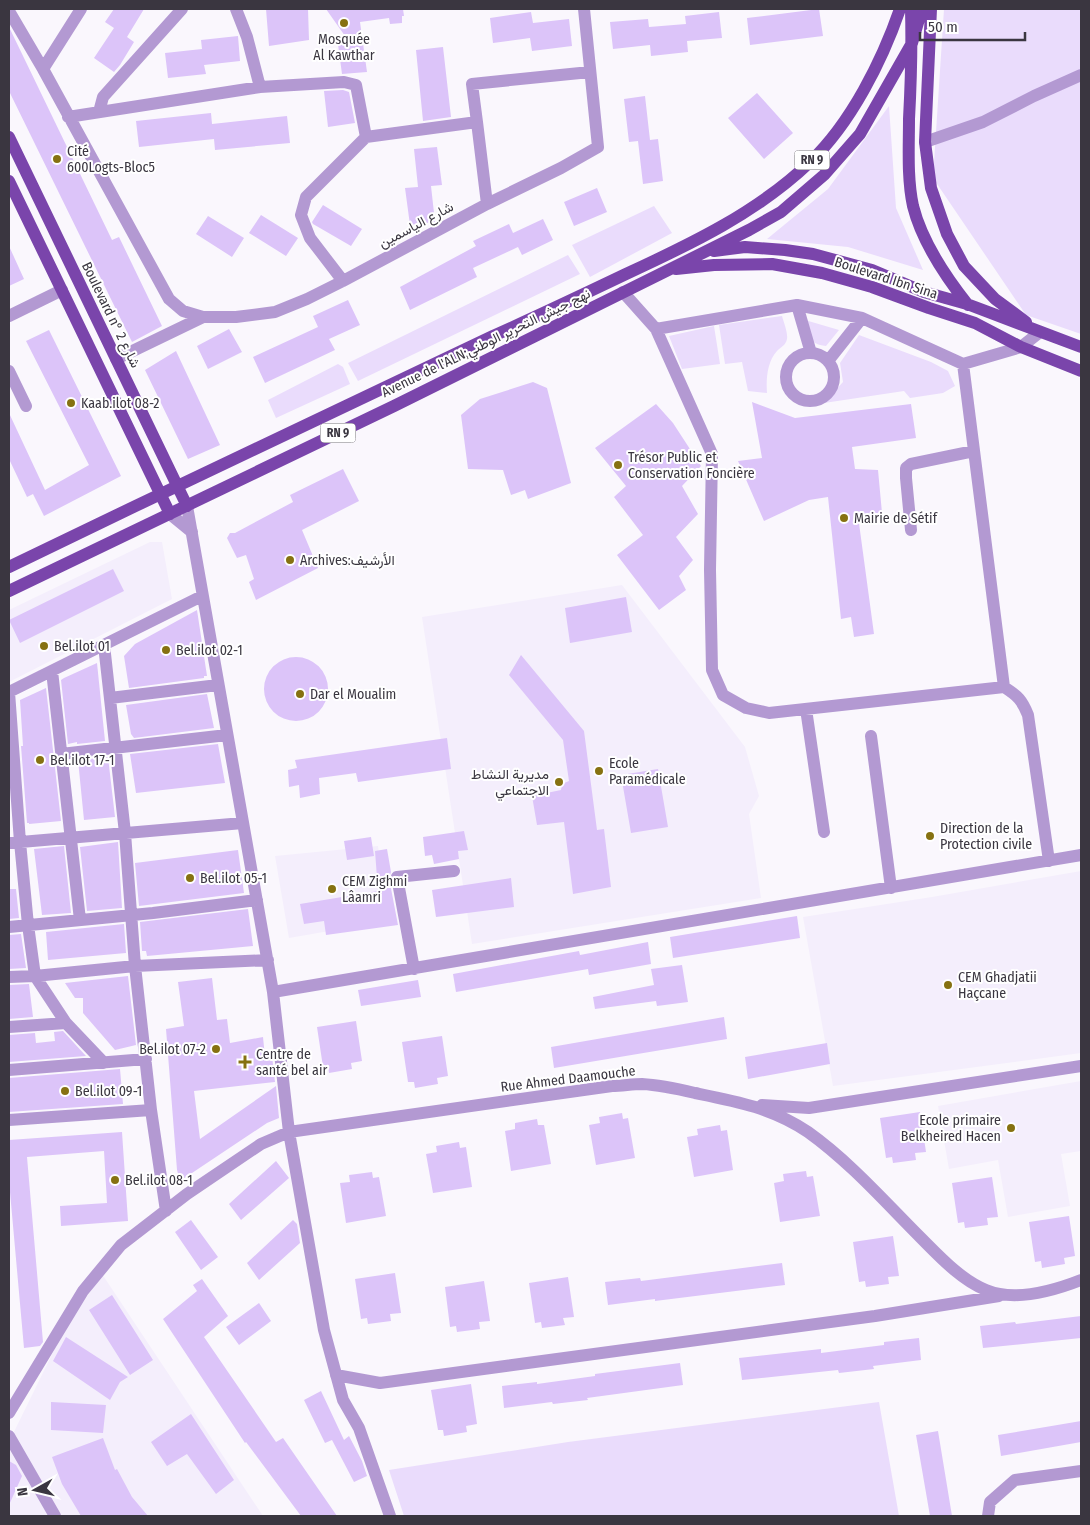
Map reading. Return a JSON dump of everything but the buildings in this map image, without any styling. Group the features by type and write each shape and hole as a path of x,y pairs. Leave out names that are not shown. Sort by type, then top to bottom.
{"main road":[{"name":"Avenue de l'ALN;نهج جيش التحرير الوطني","path":"9,566 665,256 740,216 781,187 811,161 837,132 864,88 890,36 900,9"},
{"name":"Boulevard Ibn Sina","path":"911,9 912,43 909,144 913,206 923,235 937,261 967,304 999,332 1021,347"},
{"path":"912,43 922,9"},
{"path":"931,9 925,142 931,188 947,234 964,266 995,299 1040,332"},
{"name":"Avenue de l'ALN;نهج جيش التحرير الوطني","path":"9,591 394,406 782,212 824,175 860,134 912,43"},
{"name":"Boulevard n° شارع 2","path":"9,137 187,506"},
{"path":"9,180 170,514"},
{"name":"Boulevard Ibn Sina","path":"665,256 745,247 813,254 872,270 924,292 967,304 1081,347"},
{"name":"Boulevard Ibn Sina","path":"666,271 714,265 772,264 822,273 872,287 975,323 1021,347"},
{"path":"1021,347 1081,371"}],"street":[{"path":"43,69 81,9"},
{"path":"99,112 103,98 182,9"},
{"path":"236,9 247,37 260,87"},
{"name":"شارع الياسمين","path":"116,359 203,317 236,317 274,312 307,299 598,147 584,9"},
{"path":"9,11 43,69 169,299 183,311 203,317"},
{"path":"487,204 472,84 590,72"},
{"path":"925,142 983,122 1081,74"},
{"path":"68,117 260,87 344,82 356,85 366,137"},
{"path":"343,281 310,238 302,216 306,197 366,137 477,122"},
{"path":"9,316 62,290"},
{"path":"624,292 656,329 712,454 710,570 712,670 724,695 746,708 769,713 1004,687 1017,695 1024,703 1028,716 1050,861"},
{"path":"656,329 797,305 862,318 963,364 1021,347 1040,332"},
{"path":"797,305 810,353"},
{"path":"828,361 862,318"},
{"path":"810,353 823,357 828,361 834,376 833,384 824,397 808,401 794,394 789,388 787,372 790,364 796,358 802,354 810,353"},
{"path":"963,364 1004,687"},
{"path":"9,371 26,406"},
{"path":"911,530 906,468 911,464 974,451"},
{"path":"187,506 242,823 268,960 289,1132 324,1330 343,1400 359,1428 390,1516"},
{"path":"170,514 192,532"},
{"path":"104,1063 66,1023 35,976 14,843 9,692 202,596"},
{"path":"104,645 125,833 151,1110 166,1210"},
{"path":"52,671 80,920"},
{"path":"110,698 218,685"},
{"path":"806,709 824,832"},
{"path":"61,754 227,734"},
{"path":"871,736 891,888"},
{"path":"14,843 242,823"},
{"path":"273,992 1081,856"},
{"path":"414,968 397,877 454,871"},
{"path":"9,927 257,900"},
{"path":"9,977 136,966 268,960"},
{"path":"9,1027 66,1023"},
{"path":"9,1070 146,1059"},
{"path":"749,1104 809,1108 1081,1066"},
{"name":"Rue Ahmed Daamouche","path":"10,1407 83,1291 121,1245 187,1194 261,1144 289,1132 612,1086 642,1084 678,1089 749,1104 786,1119 808,1132 845,1162 935,1252 961,1275 986,1290 1007,1295 1035,1293 1063,1287 1081,1280"},
{"path":"9,1120 151,1110"},
{"path":"336,1375 380,1383 875,1316 1007,1295"},
{"path":"9,1436 55,1516"},
{"path":"988,1516 990,1502 1015,1480 1081,1471"}],"shaded area":[{"path":"944,9 1081,9 1081,334 1026,315 933,178"},
{"path":"889,106 896,208 923,270 848,247 767,239 828,189"},
{"path":"654,206 672,233 590,277 572,245"},
{"path":"568,255 580,274 358,381 348,363"},
{"path":"782,316 787,339 774,355 769,365 767,393 748,391 742,362 725,364 719,325"},
{"path":"805,320 839,330 826,346 820,345 813,341 809,335"},
{"path":"714,326 720,364 682,369 669,336"},
{"path":"859,335 931,362 948,371 955,386 943,393 910,398 904,391 824,403 843,382 840,363"},
{"path":"338,364 343,367 350,384 276,418 268,400"},
{"name":"Bel.ilot 01","path":"150,542 162,542 172,599 9,682 9,610"},
{"name":"Ecole Paramédicale","path":"622,585 745,747 759,796 749,814 761,898 472,944 422,617"},
{"name":"CEM Zighmi Lâamri","path":"378,846 387,921 289,938 275,856"},
{"name":"CEM Ghadjatii Haçcane","path":"1081,871 1081,1053 833,1086 803,917"},
{"name":"Ecole primaire Belkheired Hacen","path":"1081,1081 1081,1151 1061,1154 1070,1206 1008,1217 998,1160 949,1169 938,1106"},
{"path":"102,1274 263,1516 9,1516 9,1442 61,1336"},
{"path":"879,1402 899,1516 404,1516 389,1470 568,1442"}],"place":[{"name":"Mosquée Al Kawthar","path":"344,23"},
{"name":"Cité 600Logts-Bloc5","path":"57,159"},
{"name":"Kaab.ilot 08-2","path":"71,403"},
{"name":"Trésor Public et Conservation Foncière","path":"618,465"},
{"name":"Mairie de Sétif","path":"844,518"},
{"name":"Archives:الأرشيف","path":"290,560"},
{"name":"Bel.ilot 01","path":"44,646"},
{"name":"Bel.ilot 02-1","path":"166,650"},
{"name":"Dar el Moualim","path":"300,694"},
{"name":"Bel.ilot 17-1","path":"40,760"},
{"name":"Ecole Paramédicale","path":"599,771"},
{"name":"مديرية النشاط الاجتماعي","path":"559,782"},
{"name":"Direction de la Protection civile","path":"930,836"},
{"name":"Bel.ilot 05-1","path":"190,878"},
{"name":"CEM Zighmi Lâamri","path":"332,889"},
{"name":"CEM Ghadjatii Haçcane","path":"948,985"},
{"name":"Bel.ilot 07-2","path":"216,1049"},
{"name":"Centre de santé bel air","path":"245,1062"},
{"name":"Bel.ilot 09-1","path":"65,1091"},
{"name":"Ecole primaire Belkheired Hacen","path":"1011,1128"},
{"name":"Bel.ilot 08-1","path":"115,1180"}]}
